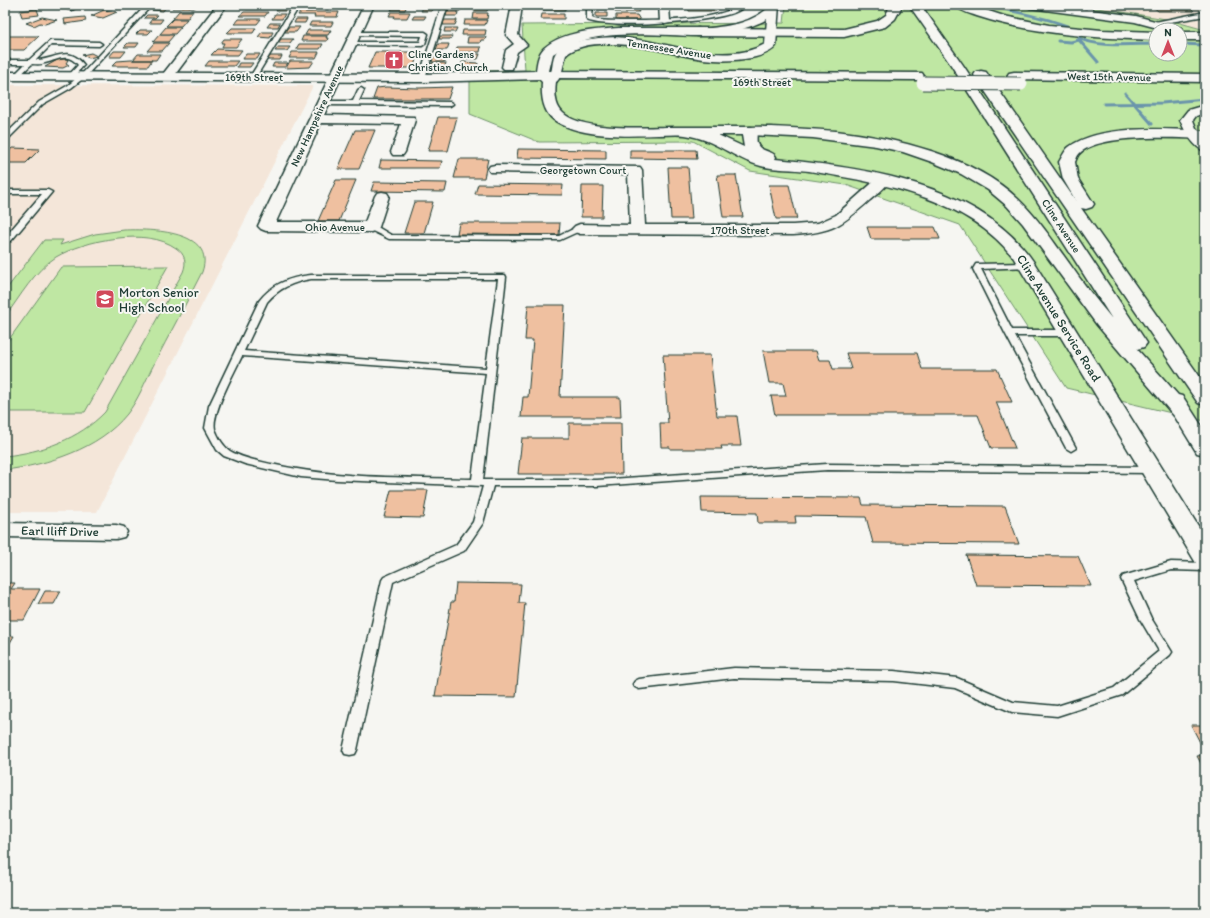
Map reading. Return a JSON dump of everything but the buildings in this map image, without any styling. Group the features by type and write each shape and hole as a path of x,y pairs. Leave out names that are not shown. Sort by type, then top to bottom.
{"main road":[{"path":"698,32 773,28 808,34 844,33 871,28 881,24 891,17 895,8 894,5"},
{"name":"Cline Avenue","path":"915,5 957,65 1205,448"},
{"name":"Cline Avenue","path":"932,5 1205,399"},
{"path":"961,5 995,18 1079,34 1148,35"},
{"name":"Tennessee Avenue","path":"551,74 544,59 547,53 552,48 575,38 614,32 698,32"},
{"path":"1188,36 1205,36"},
{"name":"169th Street","path":"10,76 422,78 501,74 594,74 920,80"},
{"path":"501,74 548,96 551,74"},
{"name":"169th Street","path":"551,74 920,80 1017,80"},
{"name":"West 15th Avenue","path":"1017,80 1205,78"},
{"name":"West 15th Avenue","path":"1017,80 1205,84"},
{"name":"Cline Avenue Service Road","path":"548,96 556,113 562,119 579,125 621,131 750,131 748,139 756,152 789,165"},
{"name":"Cline Avenue Service Road","path":"685,131 723,142 749,157 762,162 775,165 789,165 883,181 928,194 965,210 1002,234 1015,248 1027,265 1205,557"},
{"path":"750,131 794,131 844,136 911,150 966,171 995,188 1024,213 1102,320 1183,413"},
{"path":"1160,134 1185,140 1205,148"},
{"path":"1181,363 1072,179 1067,167 1071,153 1080,146 1094,141 1116,136 1200,134"}],"street":[{"path":"167,76 222,5"},
{"name":"New Hampshire Avenue","path":"266,226 369,5"},
{"path":"501,74 512,50 522,45 512,35 517,5"},
{"path":"664,5 665,21"},
{"path":"1030,5 1089,9 1149,22"},
{"name":"Tennessee Avenue","path":"551,74 560,55 571,47 612,40 635,42 708,56 727,57 748,55 766,50 770,46 774,6"},
{"name":"Tennessee Avenue","path":"698,32 745,25 768,15 774,6"},
{"path":"1188,33 1205,36"},
{"path":"1205,108 1196,111 1187,117 1187,123 1200,134 1205,148"},
{"path":"315,120 409,120 398,152"},
{"name":"Georgetown Court","path":"495,169 635,170 638,229"},
{"name":"170th Street","path":"580,229 793,230 817,228 834,222 840,218 883,181"},
{"name":"Ohio Avenue","path":"266,226 371,227 382,196"},
{"name":"Earl Iliff Drive","path":"5,530 116,532"}],"lane":[{"path":"5,139 41,103 69,87 77,76 148,5"},
{"path":"253,77 297,5"},
{"path":"422,78 445,5"},
{"path":"590,5 589,19 593,21 665,21 730,14 738,9 738,5"},
{"path":"1159,22 1205,14"},
{"path":"351,44 422,44 425,34 356,34"},
{"path":"10,76 30,62 50,44 99,44"},
{"path":"5,62 44,62 50,58 66,56 75,58 81,65 77,76"},
{"path":"355,103 361,90"},
{"path":"323,103 450,104"},
{"path":"5,192 48,192 8,239 5,239"},
{"path":"371,227 389,237 560,238 580,229"},
{"path":"1027,265 979,266 977,269 1009,333 1072,448"},
{"path":"350,750 388,580 460,548 478,523 483,483 491,371 502,276 328,276 297,278 285,283 268,294 263,301 214,406 210,428 220,448 228,454 249,462 301,474 337,477 483,483 597,483 827,467 1152,470"},
{"path":"1009,333 1069,333"},
{"path":"239,353 491,371"},
{"path":"639,684 734,673 894,676 957,683 1012,708 1058,711 1118,692 1166,652 1146,619 1127,579 1171,566 1205,567"}],"shaded area":[{"path":"1079,5 1205,5 1205,30 1188,25 1188,22 1177,22"},
{"name":"Morton Senior High School","path":"5,85 313,86 97,512 5,512"}],"green space":[{"path":"786,5 871,5 873,10 914,5 1079,5 1177,22 1148,22 1148,62 1188,62 1188,25 1205,30 1205,421 1066,388 960,225 846,185 750,171 693,141 539,142 470,114 470,71 525,70 522,25 784,23"},
{"path":"124,230 149,230 164,232 191,240 200,248 204,258 202,272 138,397 127,414 102,437 87,446 38,464 5,470 5,456 33,451 59,443 84,430 105,412 183,272 185,262 179,250 164,242 149,238 116,238 83,245 56,257 41,269 34,277 5,317 5,291 44,240 63,240 60,245 95,234"},
{"path":"168,266 85,412 5,412 5,345 61,267"}],"waterway":[{"path":"990,5 1067,26"},
{"path":"1067,5 1080,7"},
{"path":"1079,38 1106,44 1148,44"},
{"path":"1058,41 1071,42 1079,40 1098,62"},
{"path":"1188,44 1205,45"},
{"path":"1125,93 1134,103"},
{"path":"1134,103 1162,103 1205,99"},
{"path":"1104,104 1134,103"},
{"path":"1134,103 1152,124"}],"place":[{"name":"Cline Gardens Christian Church","path":"394,60"},
{"name":"Morton Senior High School","path":"105,299"}]}
